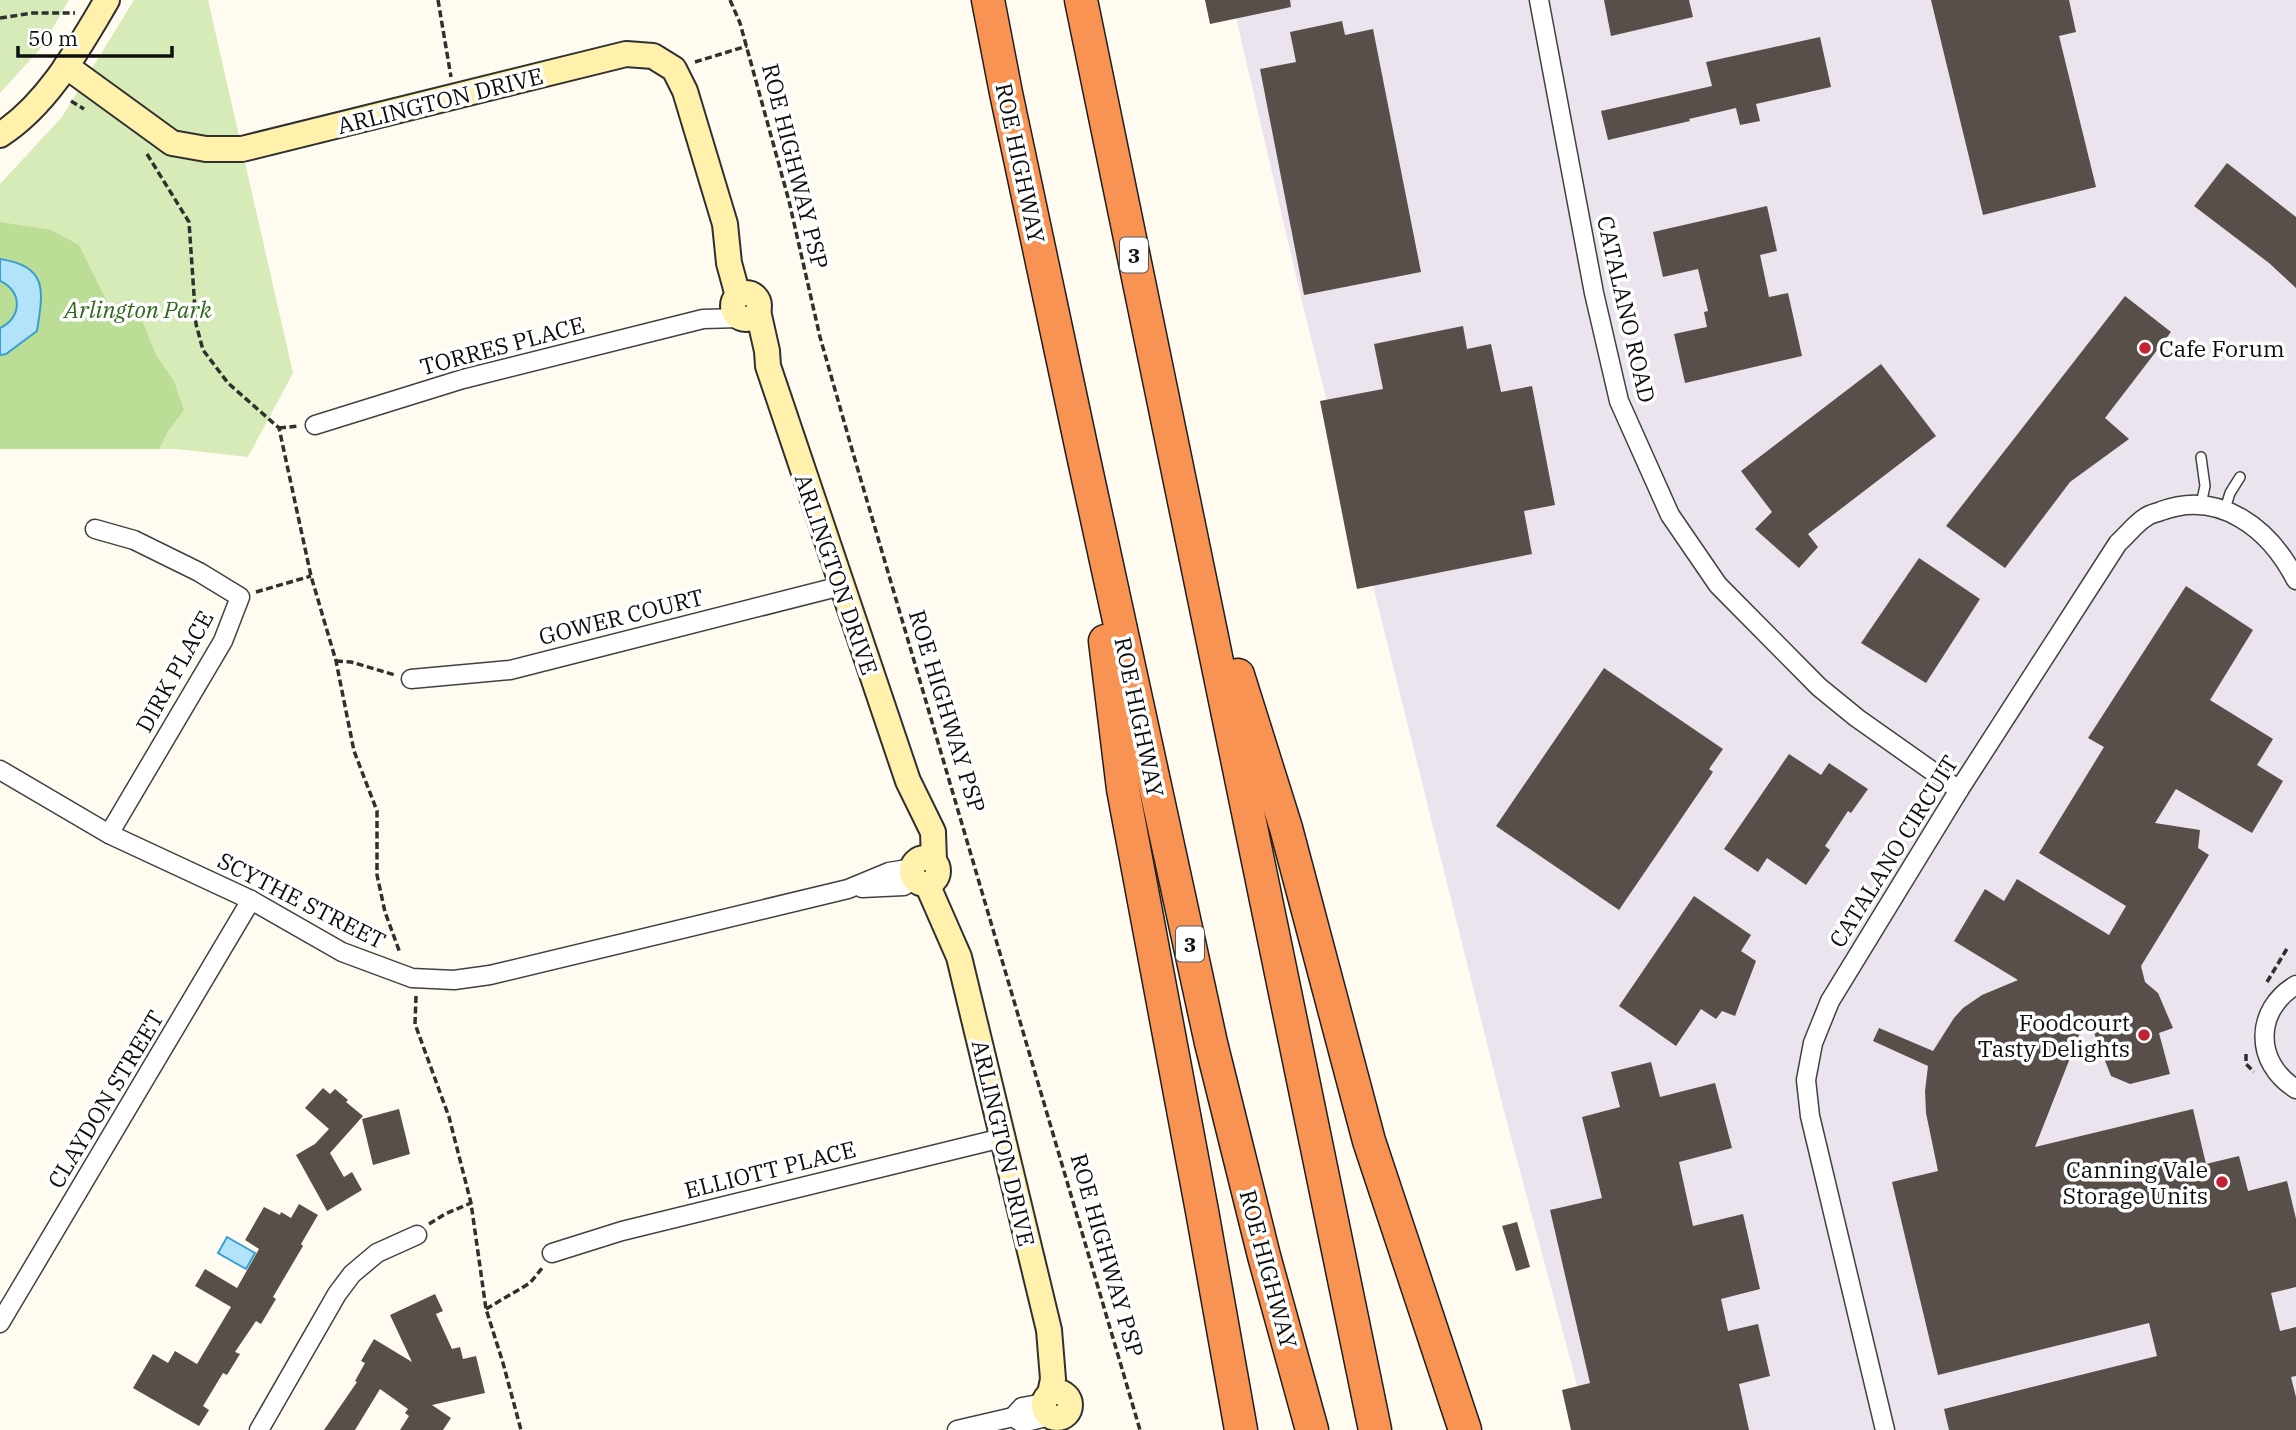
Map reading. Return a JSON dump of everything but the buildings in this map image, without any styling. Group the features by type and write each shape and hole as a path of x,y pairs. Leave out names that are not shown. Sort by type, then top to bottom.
{"highway":[{"name":"ROE HIGHWAY","path":"988,0 1083,455 1211,1043 1264,1256 1312,1430"},
{"name":"3","path":"1082,0 1375,1430"},
{"path":"1083,455 1123,789 1241,1430"},
{"path":"1186,510 1286,828 1369,1141 1465,1430"}],"street":[{"path":"0,135 48,92 107,0"},
{"name":"CATALANO ROAD","path":"1539,0 1594,293 1619,401 1670,515 1718,585 1819,687 1857,718 1959,790"},
{"name":"ARLINGTON DRIVE","path":"66,66 172,143 206,149 242,149 626,54 653,57 674,69 685,91 725,224 738,248 745,307 767,351 768,366 908,782 924,871 948,891 957,922 959,957 1049,1330 1053,1379 1060,1412"},
{"name":"TORRES PLACE","path":"315,425 463,379 703,319 718,309 745,307"},
{"name":"CATALANO CIRCUIT","path":"1885,1430 1810,1116 1806,1080 1813,1043 1830,1001 1959,790 2118,543 2146,517 2174,506 2201,504 2225,509 2241,517 2263,535 2295,576"},
{"name":"DIRK PLACE","path":"95,529 134,540 199,572 240,597 223,641 109,834"},
{"name":"GOWER COURT","path":"411,679 510,670 841,586"},
{"name":"SCYTHE STREET","path":"0,770 109,834 251,900 342,953 412,978 454,980 490,975 848,889 889,872 924,871"},
{"name":"CLAYDON STREET","path":"0,1323 251,900"},
{"path":"2296,985 2284,992 2271,1008 2264,1026 2264,1037 2271,1066 2284,1081 2296,1088"},
{"name":"ELLIOTT PLACE","path":"552,1253 622,1231 1002,1138"},
{"path":"259,1430 337,1294 352,1274 377,1253 417,1235"},
{"path":"957,1430 1013,1417 1023,1407 1060,1412"}],"lane":[{"path":"2201,504 2205,486 2202,457"},
{"path":"2225,509 2230,493 2240,477"}],"path":[{"path":"438,0 454,96"},
{"name":"ROE HIGHWAY PSP","path":"730,0 747,46 789,201 820,337 853,453 1140,1430"},
{"path":"0,18 33,13 76,13"},
{"path":"674,69 747,46"},
{"path":"71,101 94,116"},
{"path":"141,146 189,222 196,324 203,350 228,383 279,428 311,576 336,661 354,751 377,811 377,875 385,912 416,990 415,1024 449,1117 471,1203 486,1309 521,1430"},
{"path":"240,597 311,576"},
{"path":"336,661 351,662 411,679"},
{"path":"417,1235 426,1225 471,1203"},
{"path":"486,1309 530,1283 552,1253"}],"shaded area":[{"path":"1232,0 2296,0 2296,1430 1589,1430 1502,1103 1303,306"}],"green space":[{"path":"0,0 69,0 41,48 0,93"},
{"name":"Arlington Park","path":"134,0 208,0 293,373 248,457 176,449 0,449 0,184 62,117"},
{"path":"0,222 51,230 79,245 109,306 133,298 156,355 174,381 184,410 168,431 159,449 0,449 0,355 6,354 37,331 20,262 0,259"},
{"path":"0,281 13,291 17,304 13,318 0,328"}],"water":[{"path":"0,259 27,268 35,275 39,283 41,304 37,331 6,354 0,355 0,328 13,318 17,304 13,291 0,281"},
{"path":"227,1237 255,1253 246,1269 218,1253"}],"place":[{"name":"Cafe Forum","path":"2145,348"},
{"name":"Foodcourt Tasty Delights","path":"2144,1035"},
{"name":"Canning Vale Storage Units","path":"2222,1182"}]}
